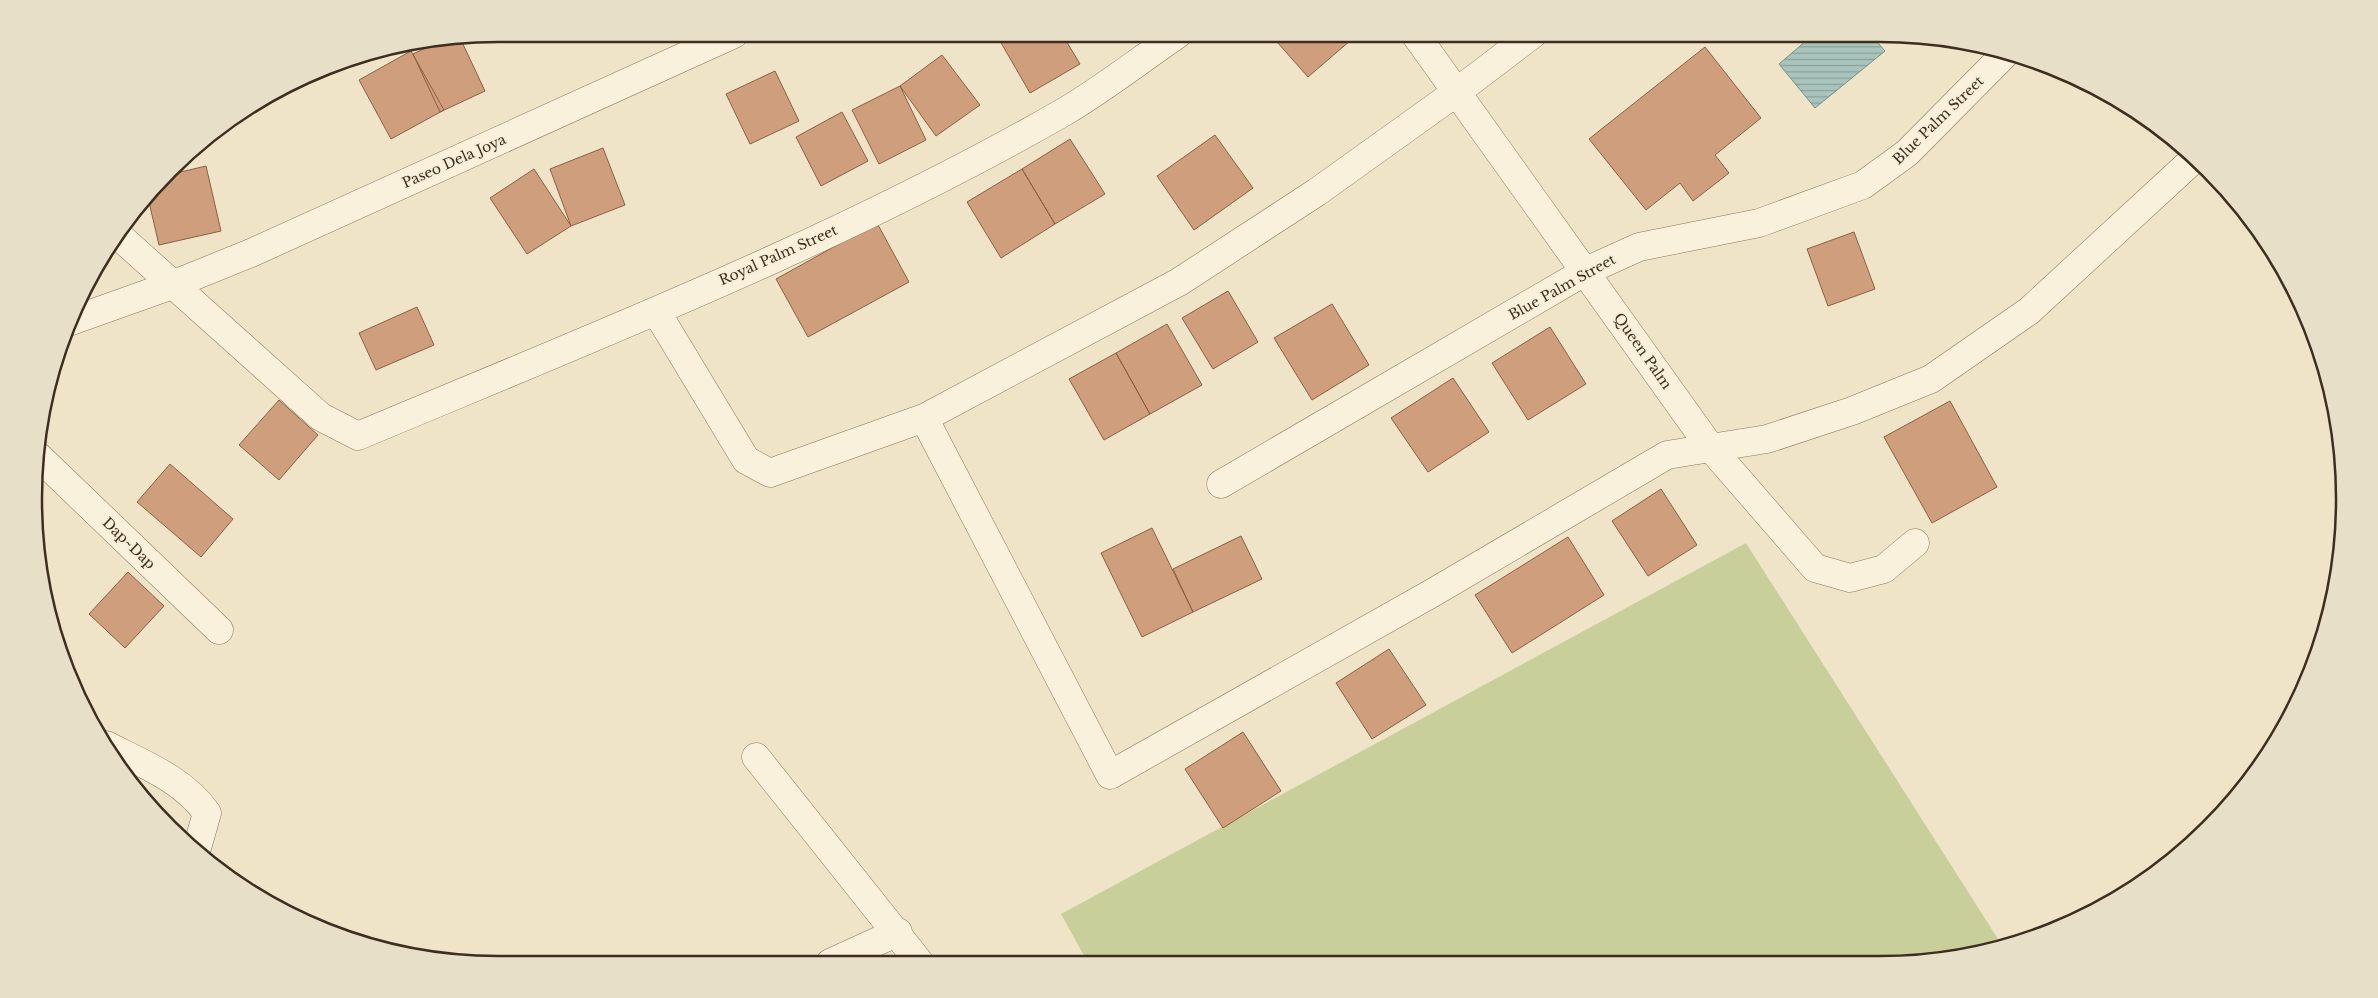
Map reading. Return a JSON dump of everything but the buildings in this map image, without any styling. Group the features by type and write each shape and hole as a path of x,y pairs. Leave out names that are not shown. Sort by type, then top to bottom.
{"street":[{"name":"Paseo Dela Joya","path":"80,318 172,285 251,252 716,42"},
{"name":"Royal Palm Street","path":"172,285 321,417 358,436 656,311 911,195 1066,111 1166,42"},
{"name":"Queen Palm","path":"1422,42 1710,447 1815,568 1850,578 1884,569 1915,543"},
{"path":"656,311 746,460 770,473 924,418 1179,282 1317,192 1458,91 1522,42"},
{"name":"Blue Palm Street","path":"1221,484 1586,271 1639,247 1759,223 1863,185 1906,153 1995,57"},
{"path":"924,418 1110,775 1434,592 1667,455 1767,439 1852,411 1931,379 2029,311 2188,163"},
{"path":"123,240 172,285"},
{"name":"Dap~Dap","path":"44,461 220,630"},
{"path":"118,751 180,784 196,798 207,814 199,843"},
{"path":"756,756 898,932 915,956"},
{"path":"845,956 898,932"}],"green space":[{"path":"1746,543 1998,940 1939,952 1879,956 1084,956 1061,914"}],"water":[{"path":"1805,42 1877,42 1885,51 1815,108 1779,64"}]}
